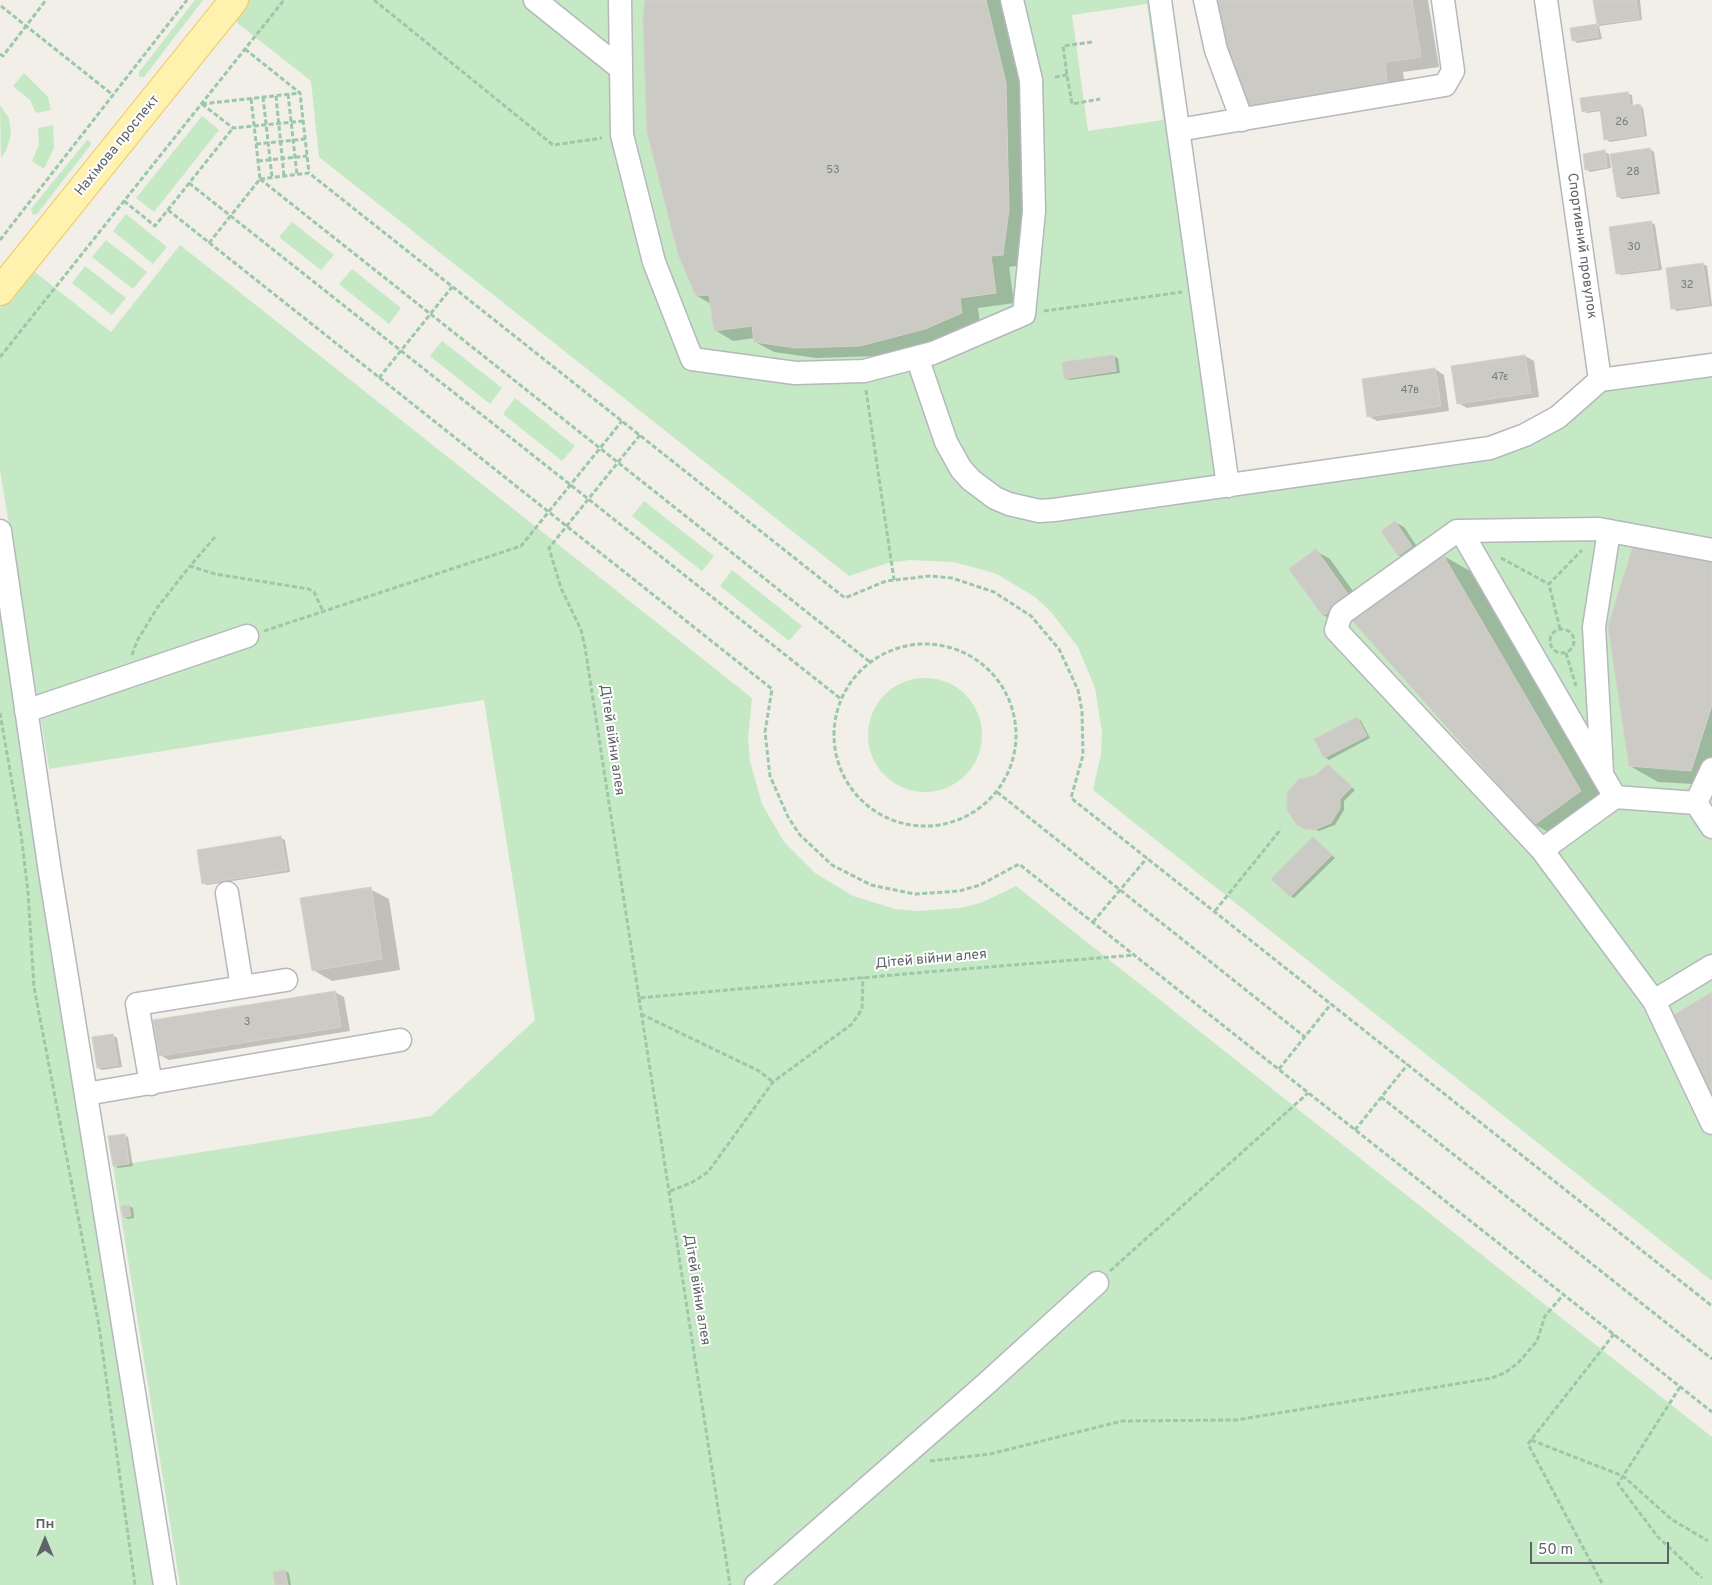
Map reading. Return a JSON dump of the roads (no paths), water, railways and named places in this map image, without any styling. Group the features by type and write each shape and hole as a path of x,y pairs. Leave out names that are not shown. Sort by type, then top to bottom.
{"main road":[{"name":"Нахімова проспект","path":"0,291 234,0"}],"street":[{"path":"535,0 620,68"},
{"path":"620,0 622,136 654,262 692,359 795,373 864,370 933,353 1024,314 1034,211 1031,80 1012,0"},
{"path":"1160,0 1228,486"},
{"path":"1205,0 1216,50 1242,120"},
{"path":"1178,130 1445,86 1453,71 1443,0"},
{"name":"Спортивний провулок","path":"1546,0 1600,380"},
{"path":"917,357 952,456 971,480 995,498 1009,504 1039,511 1490,448 1525,435 1558,417 1600,380 1712,365"},
{"path":"1602,771 1594,627 1605,530"},
{"path":"1712,550 1605,530 1457,531 1340,614 1336,630 1542,850 1654,1001 1712,1123"},
{"path":"0,531 26,711 165,1585"},
{"path":"1462,531 1574,729 1602,771 1615,797"},
{"path":"26,711 247,636"},
{"path":"1696,803 1712,768"},
{"path":"1542,850 1615,797 1696,803"},
{"path":"1696,803 1712,827"},
{"path":"228,893 242,987"},
{"path":"1654,1001 1712,966"},
{"path":"151,1084 137,1004 286,980"},
{"path":"86,1094 400,1040"},
{"path":"756,1585 987,1383 1097,1283"}]}
